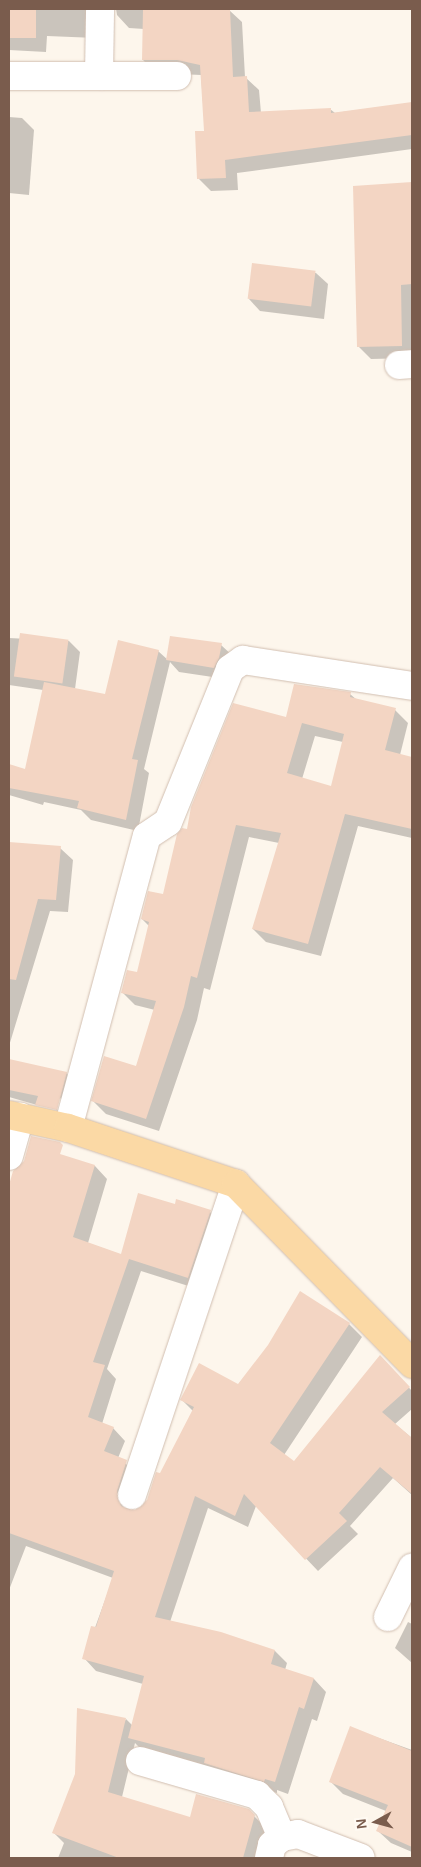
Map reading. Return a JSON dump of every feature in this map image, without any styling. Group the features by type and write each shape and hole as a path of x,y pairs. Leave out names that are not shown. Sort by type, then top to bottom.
{"main road":[{"path":"15,1116 68,1128 236,1184 412,1364"}],"street":[{"path":"99,76 100,9"},
{"path":"9,76 176,76"},
{"path":"68,1128 147,836 168,822 230,669 243,660 412,686"},
{"path":"9,1156 15,1116"},
{"path":"132,1495 236,1184"},
{"path":"388,1617 412,1568"},
{"path":"140,1760 257,1794 269,1807 275,1848 298,1834 362,1858"}],"building":[{"path":"9,9 36,9 36,38 9,38"},
{"path":"143,9 230,9 233,77 247,76 249,112 331,108 331,113 412,102 412,135 225,160 226,178 197,179 195,131 204,131 200,65 177,60 142,60"},
{"path":"412,182 412,284 401,285 402,346 357,347 353,186"},
{"path":"252,263 316,271 311,307 248,299"},
{"path":"20,633 69,640 62,683 14,677"},
{"path":"170,636 222,643 219,658 214,668 166,660"},
{"path":"118,640 159,650 132,759 138,760 126,820 77,808 79,801 9,788 9,764 25,769 44,682 105,694"},
{"path":"294,684 351,692 350,697 396,708 385,750 412,757 412,829 345,814 308,944 252,929 281,833 236,825 197,978 191,976 184,1007 146,1119 91,1101 104,1056 136,1066 156,1001 121,993 127,970 137,972 149,922 141,919 148,891 163,894 177,834 182,828 187,829 191,807 233,703 286,717","holes":["302,723 344,734 331,786 287,773"]},
{"path":"9,842 61,846 56,900 38,899 16,980 9,979"},
{"path":"9,1059 67,1072 57,1110 35,1105 38,1096 9,1090"},
{"path":"31,1136 60,1142 63,1145 60,1154 95,1165 73,1237 121,1254 138,1193 175,1204 176,1199 211,1210 188,1278 129,1259 93,1362 105,1365 88,1417 114,1427 104,1451 127,1460 117,1491 121,1506 135,1510 147,1500 156,1472 160,1473 194,1407 180,1400 199,1363 238,1384 268,1345 300,1291 350,1323 270,1443 294,1461 380,1355 410,1387 382,1412 412,1438 412,1494 380,1467 339,1513 347,1521 305,1560 244,1494 235,1516 195,1496 155,1617 221,1632 275,1650 271,1664 314,1678 304,1709 299,1707 275,1782 265,1779 264,1782 204,1763 205,1758 128,1738 144,1676 82,1659 91,1626 96,1627 114,1571 9,1533 9,1185 13,1171 24,1161"},
{"path":"77,1708 126,1718 108,1792 190,1817 196,1794 249,1809 255,1815 243,1858 119,1858 52,1833 75,1774"},
{"path":"350,1726 412,1751 412,1847 376,1831 388,1805 329,1782"}]}
